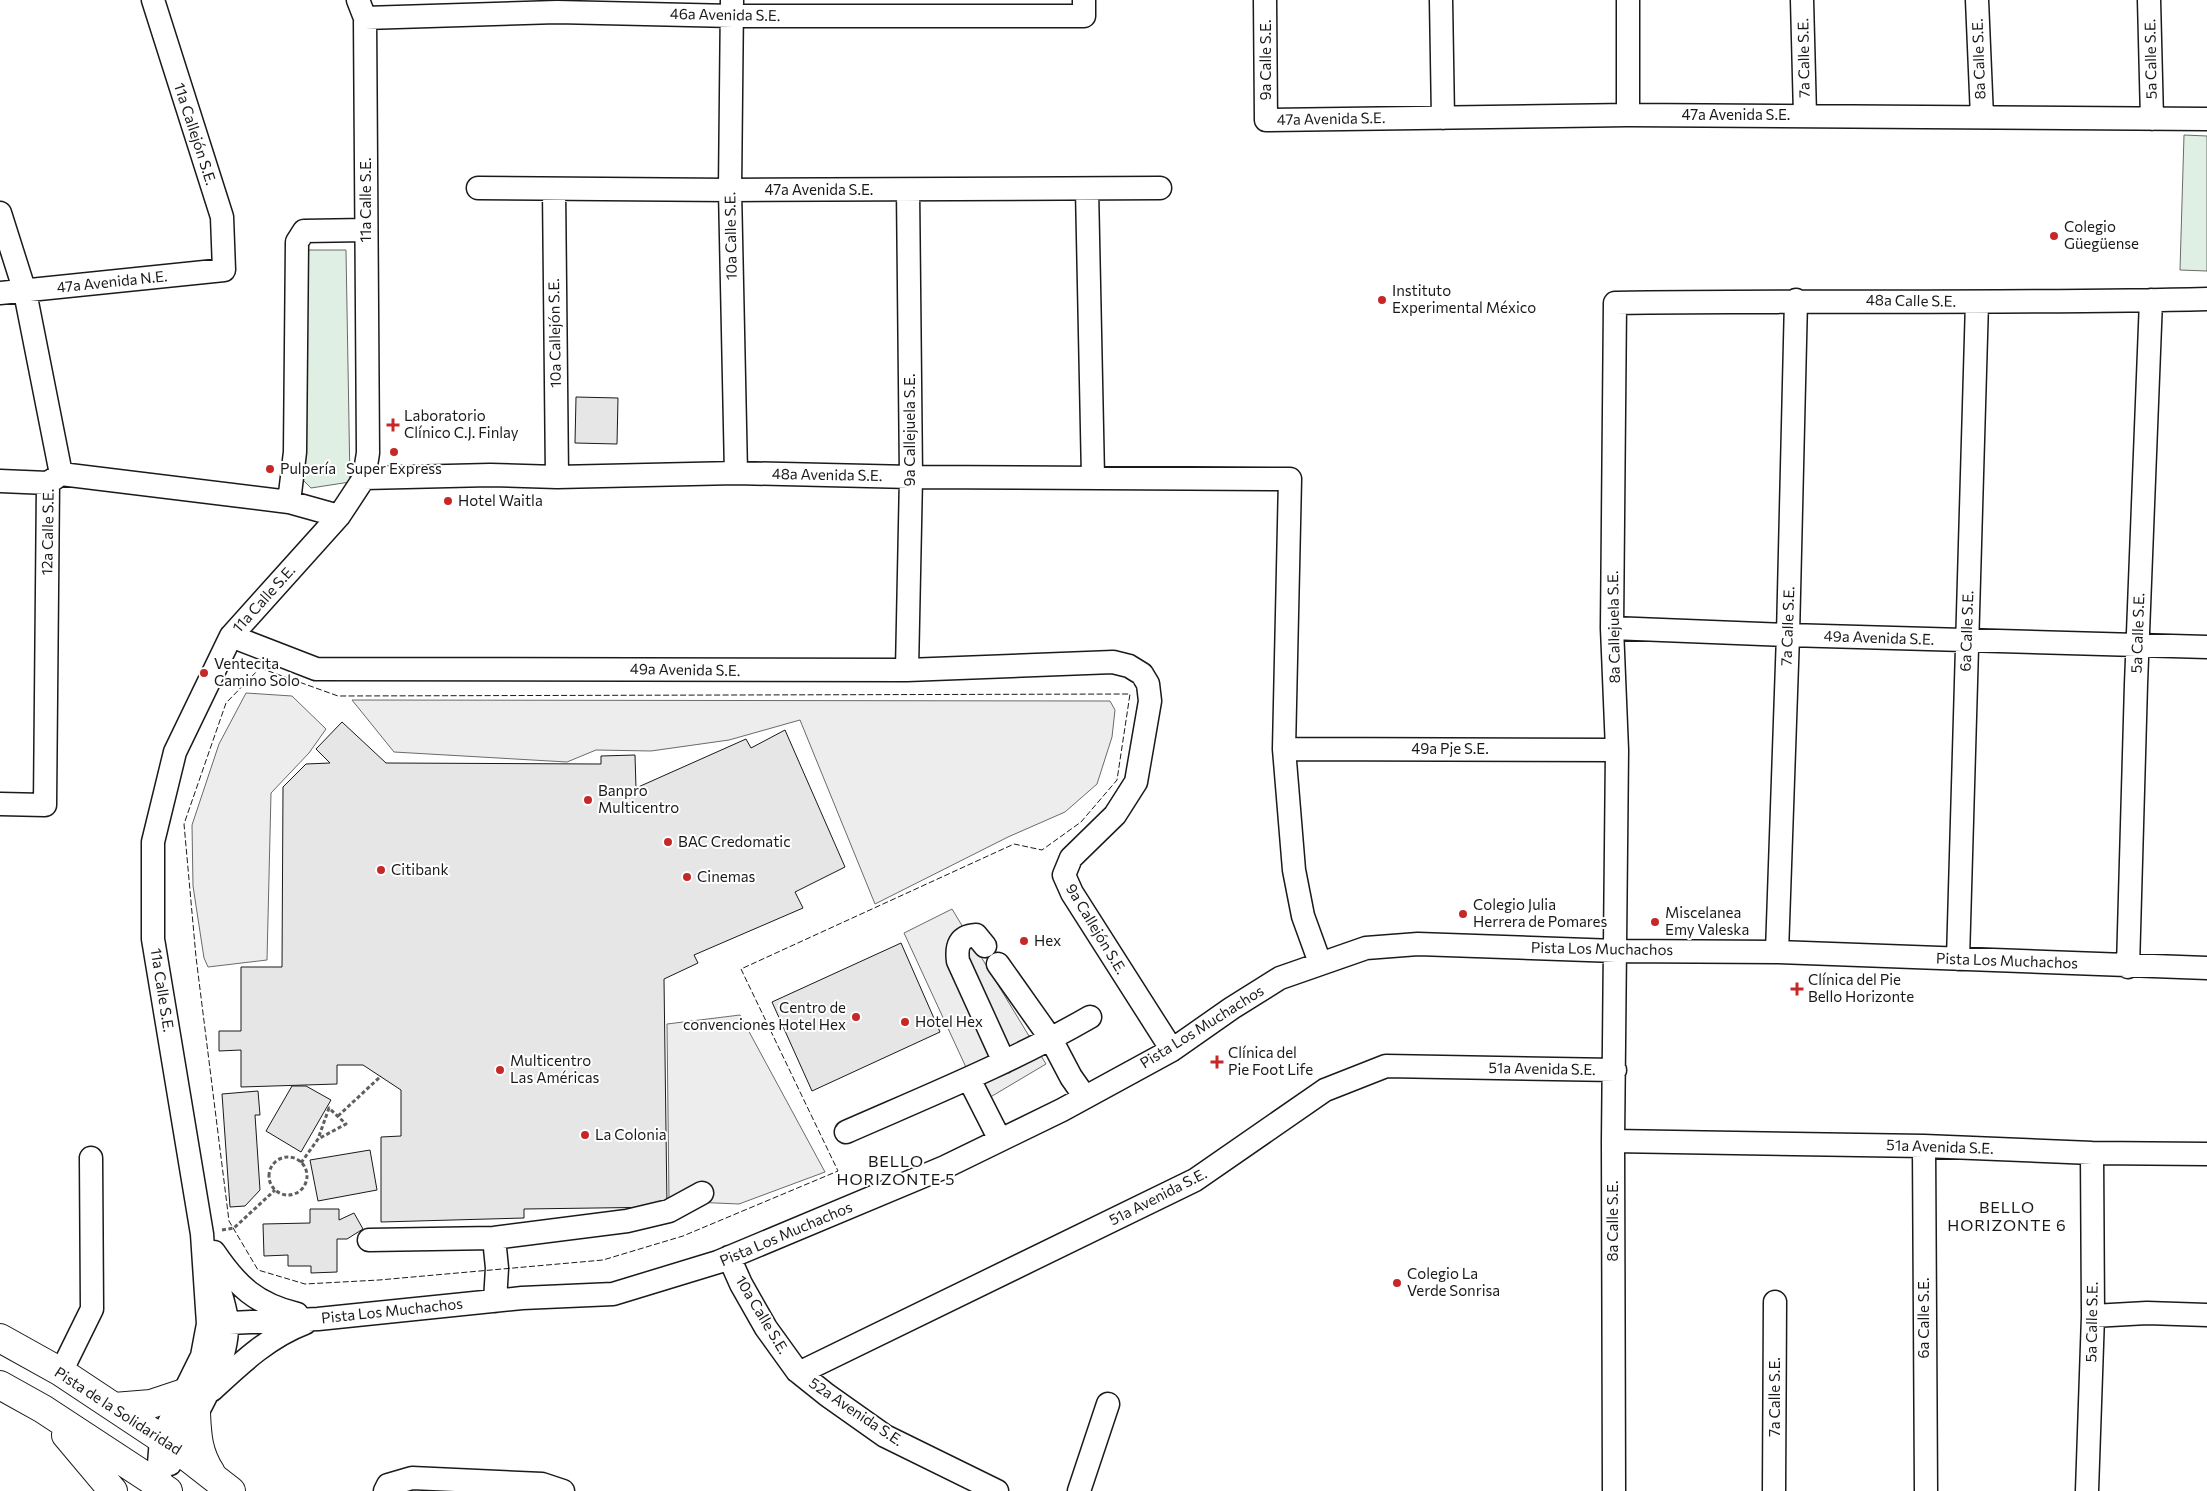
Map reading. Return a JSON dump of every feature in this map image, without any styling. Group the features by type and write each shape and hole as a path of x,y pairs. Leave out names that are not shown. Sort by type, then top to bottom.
{"main road":[{"name":"Pista de la Solidaridad","path":"0,1338 61,1372 114,1407 211,1474 231,1491"},
{"path":"0,1385 43,1409 163,1489"},
{"path":"114,1407 195,1401 197,1440 201,1458 211,1474"},
{"path":"43,1409 113,1491"}],"street":[{"name":"11a Callejón S.E.","path":"152,0 222,217 224,270"},
{"name":"9a Calle S.E.","path":"1265,0 1266,120"},
{"path":"1441,0 1443,118"},
{"path":"1628,0 1628,115"},
{"name":"7a Calle S.E.","path":"1802,0 1805,115"},
{"name":"8a Calle S.E.","path":"1977,0 1982,117"},
{"name":"5a Calle S.E.","path":"2149,0 2152,119"},
{"name":"46a Avenida S.E.","path":"361,9 557,6 1084,8"},
{"name":"10a Calle S.E.","path":"732,8 730,190 736,473"},
{"name":"11a Calle S.E.","path":"163,1489 169,1444 195,1401 202,1356 217,1323 155,954 152,910 154,842 175,752 231,636 339,516 364,478 368,453 366,230 361,9"},
{"name":"47a Avenida S.E.","path":"1266,120 1628,115 2207,119"},
{"name":"47a Avenida S.E.","path":"478,188 730,190 1160,188"},
{"name":"10a Callejón S.E.","path":"554,189 557,477"},
{"path":"1088,189 1092,477"},
{"name":"9a Callejuela S.E.","path":"907,670 911,477 908,190"},
{"name":"12a Calle S.E.","path":"0,213 24,292 54,478 45,805 0,804"},
{"path":"289,502 295,452 297,242 304,231 366,230"},
{"name":"47a Avenida N.E.","path":"0,293 224,270"},
{"name":"48a Calle S.E.","path":"1615,303 1796,300 1977,302 2207,299"},
{"name":"7a Calle S.E.","path":"1776,952 1788,636 1796,300"},
{"name":"5a Calle S.E.","path":"2128,967 2137,646 2151,300"},
{"name":"6a Calle S.E.","path":"1958,959 1977,302"},
{"name":"8a Callejuela S.E.","path":"1615,303 1612,628 1617,750 1616,951"},
{"name":"48a Avenida S.E.","path":"364,478 490,475 557,477 736,473 911,477 1290,479 1284,749"},
{"path":"0,481 54,478 289,502 339,516"},
{"name":"49a Avenida S.E.","path":"1612,628 1788,636 2137,646 2207,646"},
{"name":"49a Avenida S.E.","path":"231,636 316,669 907,670 1113,662 1129,666 1142,674"},
{"name":"9a Callejón S.E.","path":"1142,674 1148,684 1150,701 1136,782 1115,815 1070,858 1064,875 1072,893 1172,1050"},
{"path":"1284,749 1294,870 1303,916 1320,963"},
{"name":"49a Pje S.E.","path":"1284,749 1617,750"},
{"path":"1004,1062 958,961 956,948 959,942 968,936 976,935 992,955 1051,1040 1071,1077 1085,1097"},
{"name":"Pista Los Muchachos","path":"217,1323 318,1319 495,1301 613,1294 670,1278 729,1257 945,1168 1085,1097 1172,1050 1232,1008 1280,978 1366,948 1418,944 1616,951 1776,952 2128,967 2207,968"},
{"name":"8a Calle S.E.","path":"1614,1491 1613,1141 1616,951"},
{"path":"846,1132 1051,1040 1090,1017"},
{"name":"51a Avenida S.E.","path":"797,1371 801,1372 810,1368 1196,1180 1325,1090 1386,1066 1615,1070"},
{"path":"969,1078 1000,1140"},
{"name":"51a Avenida S.E.","path":"1613,1141 1924,1146 2092,1153 2207,1154"},
{"name":"6a Calle S.E.","path":"1924,1146 1926,1491"},
{"name":"5a Calle S.E.","path":"2087,1491 2093,1316 2092,1153"},
{"path":"61,1372 92,1309 92,1158"},
{"path":"369,1240 494,1238 627,1221 669,1211 702,1192"},
{"path":"202,1234 226,1271 247,1292 279,1309 318,1319"},
{"path":"494,1238 497,1268 495,1301"},
{"name":"10a Calle S.E.","path":"729,1257 741,1284 766,1328 797,1371"},
{"name":"7a Calle S.E.","path":"1774,1491 1775,1302"},
{"path":"2093,1316 2147,1313 2207,1315"},
{"path":"195,1401 260,1348 286,1331 318,1319"},
{"name":"52a Avenida S.E.","path":"797,1371 885,1436 997,1491"},
{"path":"1079,1491 1108,1404"},
{"path":"385,1491 388,1485 412,1478 542,1484 563,1491"}],"path":[{"path":"338,1116 380,1076"},
{"path":"301,1163 318,1138 329,1108 346,1124 318,1138"},
{"path":"290,1158 301,1163 307,1174 304,1187 294,1195 281,1194 275,1190 270,1178 273,1166 277,1161 290,1158"},
{"path":"202,1234 234,1228 275,1190"}],"green space":[{"path":"2184,135 2207,136 2207,271 2180,270"},
{"path":"300,250 346,250 350,482 311,488 301,478"}],"shaded area":[{"path":"246,693 292,696 326,729 309,753 271,793 267,960 208,967 204,958 193,886 192,825 219,744"},
{"path":"352,700 1110,701 1115,710 1112,737 1097,784 1065,812 1008,837 875,904 800,720 729,740 651,751 596,750 567,762 394,752"},
{"path":"952,909 1046,1064 982,1102 904,933"},
{"path":"740,1015 825,1172 739,1204 669,1201 667,1024"}],"building":[{"path":"576,397 618,398 617,444 575,443"},
{"path":"342,722 386,763 601,764 601,756 635,755 636,788 746,739 751,748 785,730 845,867 795,892 803,908 694,955 698,963 664,979 667,1207 524,1209 524,1218 381,1222 381,1137 401,1136 401,1090 363,1065 337,1065 337,1084 241,1087 241,1050 219,1051 219,1031 241,1031 241,967 282,967 283,787 306,764 330,763 316,749"},
{"name":"Centro de convenciones Hotel Hex","path":"901,943 940,1032 812,1091 772,1002"},
{"path":"292,1086 306,1086 331,1100 301,1152 266,1131"},
{"path":"258,1091 260,1115 255,1115 260,1190 245,1206 230,1207 222,1094"},
{"path":"370,1150 377,1190 318,1201 310,1160"},
{"path":"310,1209 339,1209 339,1220 354,1213 363,1229 347,1239 337,1239 337,1272 311,1273 311,1266 288,1266 288,1255 264,1256 263,1224 310,1223"}],"fence":[{"path":"260,668 338,696 1130,694 1117,780 1081,822 1042,850 1014,844 741,969 838,1171 683,1236 603,1260 379,1280 305,1284 258,1270 229,1221 196,957 184,824 226,703 260,668"}],"place":[{"name":"Colegio Güegüense","path":"2054,236"},
{"name":"Instituto Experimental México","path":"1382,300"},
{"name":"Laboratorio Clínico C.J. Finlay","path":"393,425"},
{"name":"Super Express","path":"394,452"},
{"name":"Pulpería","path":"270,469"},
{"name":"Hotel Waitla","path":"448,501"},
{"name":"Ventecita Camino Solo","path":"204,673"},
{"name":"Banpro Multicentro","path":"588,800"},
{"name":"BAC Credomatic","path":"668,842"},
{"name":"Citibank","path":"381,870"},
{"name":"Cinemas","path":"687,877"},
{"name":"Colegio Julia Herrera de Pomares","path":"1463,914"},
{"name":"Miscelanea Emy Valeska","path":"1655,922"},
{"name":"Hex","path":"1024,941"},
{"name":"Clínica del Pie Bello Horizonte","path":"1797,989"},
{"name":"Centro de convenciones Hotel Hex","path":"856,1017"},
{"name":"Hotel Hex","path":"905,1022"},
{"name":"Clínica del Pie Foot Life","path":"1217,1062"},
{"name":"Multicentro Las Américas","path":"500,1070"},
{"name":"La Colonia","path":"585,1135"},
{"name":"Colegio La Verde Sonrisa","path":"1397,1283"}],"district":[{"name":"BELLO HORIZONTE 5","path":"896,1170"},
{"name":"BELLO HORIZONTE 6","path":"2007,1216"}]}
